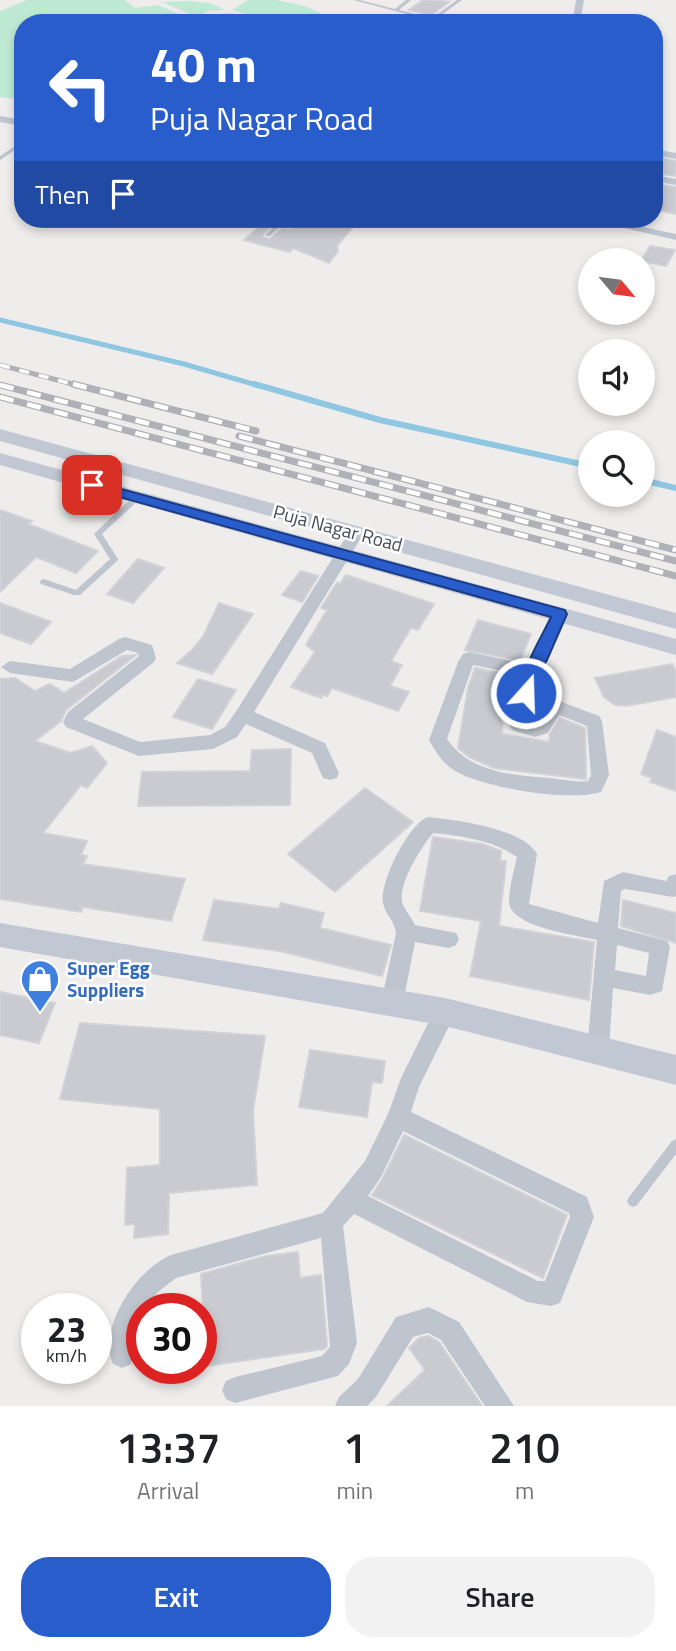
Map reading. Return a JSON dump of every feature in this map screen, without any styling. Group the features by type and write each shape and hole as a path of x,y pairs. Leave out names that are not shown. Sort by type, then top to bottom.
{"street":[{"path":"634,228 676,237"},
{"name":"Puja Nagar Road","path":"0,435 676,621"},
{"name":"Puja Nagar Road","path":"0,459 676,647"},
{"path":"10,667 73,676 125,643 146,649 148,658 71,720 73,724 139,749 213,742 231,732 243,715 356,533"},
{"path":"531,671 469,658 438,740 441,748 462,768 483,775 583,789 594,787 600,775 596,726 593,721 540,701 532,690 531,671 539,660 559,614"},
{"path":"532,690 526,693 514,716 518,725 535,730 542,728 555,706"},
{"path":"243,715 319,748 330,773"},
{"path":"392,1003 406,932 404,919 393,904 393,893 398,876 428,825 505,840 527,854 519,903 521,909 528,914 655,945 661,952 655,984 650,986 604,977"},
{"path":"598,1049 609,892 615,882 623,880 667,890 673,889 676,882"},
{"path":"406,932 449,939"},
{"path":"0,935 445,1012 676,1070"},
{"path":"122,1355 129,1316 149,1284 161,1272 331,1222 373,1169 398,1117 409,1084 445,1012"},
{"path":"351,1200 536,1293 551,1294 555,1289 582,1217 579,1205 398,1117"},
{"path":"235,1390 329,1367 340,1355 344,1343 331,1222"},
{"path":"348,1406 367,1388 405,1326 429,1321 450,1331 501,1406"}],"lane":[{"path":"355,0 415,14"},
{"path":"396,10 409,0"},
{"path":"440,14 460,0"},
{"path":"268,235 275,228"},
{"path":"44,582 77,593 114,559 97,534 138,497"},
{"path":"633,1201 676,1145"}],"green space":[{"path":"27,0 125,0 135,8 158,5 179,14 14,14 14,99 0,97 0,11"},
{"path":"248,0 277,0 323,14 246,14 232,10"},
{"path":"162,2 210,3 225,10 190,14"}],"building":[{"path":"423,0 449,2 432,14 409,10"},
{"path":"663,161 676,161 676,176 663,174"},
{"path":"663,185 676,187 676,214 663,211"},
{"path":"258,228 269,228 263,234 264,238 270,239 282,228 352,228 337,246 338,251 329,263 293,248 290,252 244,240"},
{"path":"650,246 675,250 666,266 655,264 655,248 649,248"},
{"path":"0,510 32,521 28,524 98,551 76,573 36,557 0,592"},
{"path":"138,559 164,568 133,603 107,594"},
{"path":"301,571 318,576 302,602 282,595"},
{"path":"346,575 434,604 418,630 411,628 391,661 402,665 390,686 409,692 398,711 332,688 327,696 323,695 321,698 291,687 315,652 306,645 327,610 321,608 337,583 340,584"},
{"path":"0,603 51,622 31,644 0,633"},
{"path":"219,603 253,614 212,674 177,663 204,635"},
{"path":"478,620 531,634 520,660 465,650"},
{"path":"136,655 66,710 61,721 35,741 71,753 92,746 107,763 87,788 81,785 43,833 87,841 81,855 87,856 83,864 185,879 171,921 83,907 81,912 0,899 0,679 15,678 35,691 50,684 64,693 122,656"},
{"path":"672,664 676,671 676,697 626,706 615,705 604,697 595,678"},
{"path":"475,668 511,675 502,734 549,742 550,734 560,718 585,728 586,779 494,768 469,757 458,748 468,688"},
{"path":"198,679 236,690 212,729 173,717"},
{"path":"657,730 676,737 676,791 650,782 652,778 641,774"},
{"path":"291,749 290,805 138,806 142,772 250,771 252,750"},
{"path":"365,788 413,822 335,892 288,854"},
{"path":"433,837 482,844 501,851 500,861 506,861 499,926 594,942 589,1000 470,976 481,921 420,911"},
{"path":"214,900 279,909 281,903 324,913 320,928 391,945 382,976 279,951 203,940"},
{"path":"623,900 676,913 676,943 621,926"},
{"path":"0,992 55,1003 39,1043 0,1035"},
{"path":"80,1023 265,1036 253,1111 257,1185 169,1193 168,1234 134,1238 135,1224 125,1225 127,1168 160,1165 160,1109 60,1099"},
{"path":"310,1050 385,1061 382,1083 372,1082 367,1117 299,1107"},
{"path":"404,1135 567,1215 543,1278 372,1195"},
{"path":"298,1252 300,1278 321,1275 327,1346 324,1349 217,1364 217,1293 202,1293 201,1274 266,1256"},
{"path":"428,1336 439,1342 482,1406 387,1406 425,1370 409,1348 419,1338"}],"waterway":[{"path":"0,320 184,364 260,386"},
{"path":"254,384 380,420 578,463"},
{"path":"655,483 676,488"}],"railway":[{"path":"0,365 80,386"},
{"path":"73,384 256,431"},
{"path":"0,385 676,561"},
{"path":"0,397 676,576"},
{"path":"239,436 676,550"}],"place":[{"name":"Super Egg Suppliers","path":"40,1013"}],"route":[{"path":"92,485 559,614 539,660 531,671 532,690 526,693"}]}
